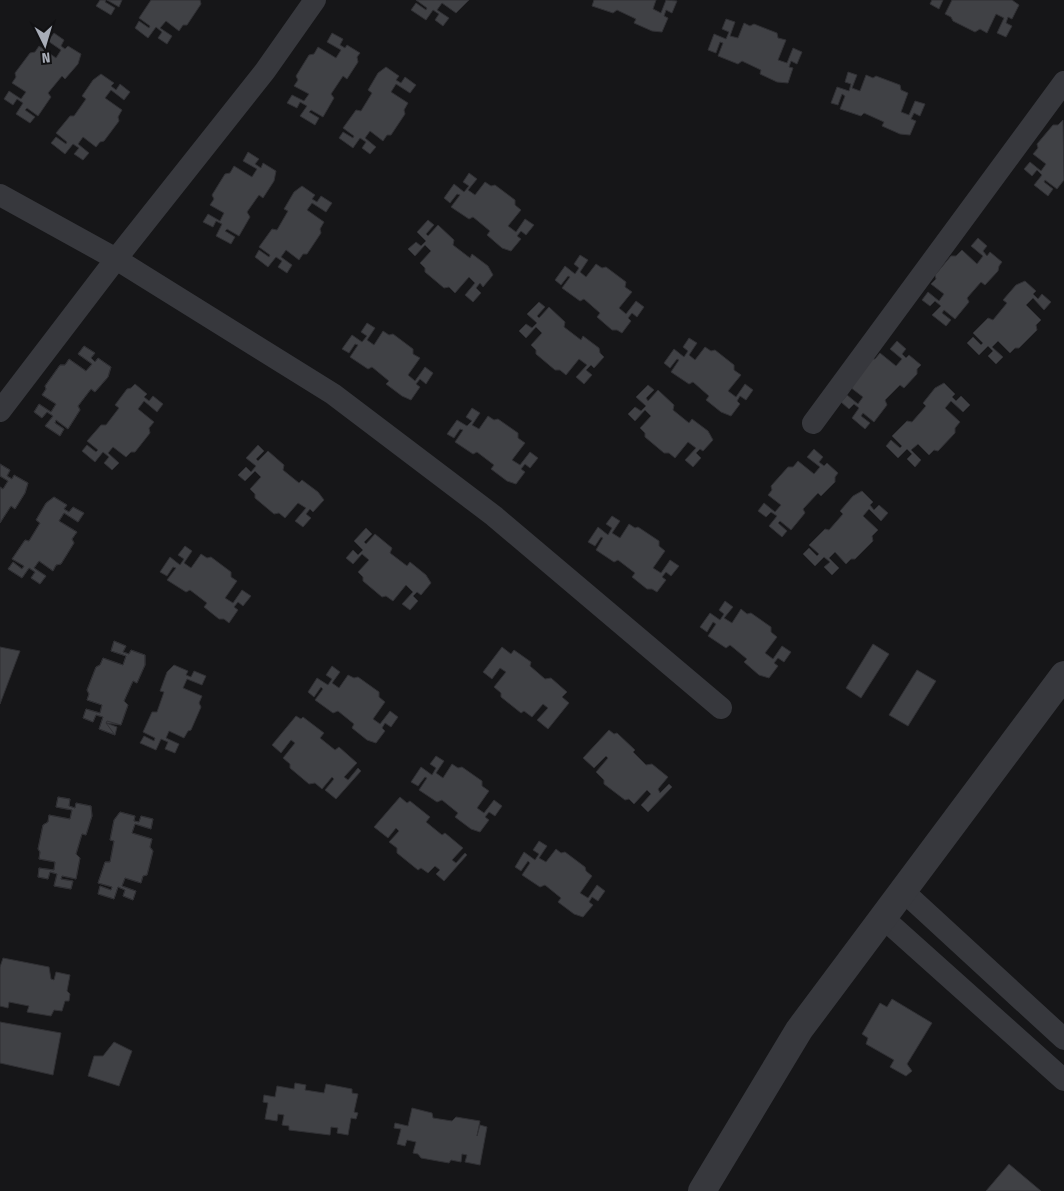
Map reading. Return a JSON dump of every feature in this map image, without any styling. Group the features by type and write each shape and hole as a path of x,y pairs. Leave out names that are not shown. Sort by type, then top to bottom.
{"street":[{"path":"0,411 116,259 265,71 315,0"},
{"path":"813,423 1064,82"},
{"path":"0,195 116,259 334,394 494,516 721,708"},
{"path":"702,1191 799,1030 1064,675"},
{"path":"902,890 1064,1039"},
{"path":"882,918 1064,1080"}],"building":[{"path":"100,0 106,0 105,2 115,8 111,15 96,6"},
{"path":"107,0 122,0 119,7"},
{"path":"151,0 200,0 201,4 187,25 183,25 179,31 166,21 160,28 172,36 167,44 158,38 162,32 156,27 148,38 135,28 139,21 149,28 150,26 139,18"},
{"path":"416,0 469,0 456,13 442,3 437,10 449,18 443,26 435,20 439,14 433,10 426,20 411,10 416,3 426,10 427,8"},
{"path":"594,0 656,0 653,9 661,13 666,0 677,1 672,13 666,10 664,16 668,18 662,32 652,31 634,23 636,19 617,10 613,13 592,6"},
{"path":"932,0 943,0 939,9 930,4"},
{"path":"952,0 1012,0 1019,5 1012,19 1008,17 1006,23 1012,26 1006,37 997,33 1004,18 996,14 987,33 980,29 975,32 953,21 951,17 945,14"},
{"path":"726,19 735,22 730,36 738,38 744,23 750,26 754,24 777,33 778,38 786,40 778,60 787,63 793,48 802,52 797,64 791,61 789,67 793,68 788,83 777,82 760,74 761,70 742,61 738,64 718,56 723,43 720,42 716,53 708,50 714,34 726,39 729,32 722,29"},
{"path":"54,33 64,40 61,46 65,49 68,46 81,54 78,64 65,79 62,76 48,93 51,97 38,116 27,108 25,110 35,117 30,123 16,114 23,103 17,99 13,105 4,99 9,91 21,99 26,92 12,83 16,77 15,73 30,53 35,52 39,46 56,58 61,50 48,41"},
{"path":"332,33 343,39 340,45 345,48 347,45 360,53 357,57 358,62 347,79 343,76 331,94 334,98 323,117 311,110 309,112 319,118 315,125 300,116 307,106 300,102 297,108 287,103 292,95 304,101 309,94 294,86 298,80 296,76 309,55 314,54 318,47 336,58 341,50 327,42"},
{"path":"386,67 399,76 396,80 401,83 405,77 416,85 410,93 396,84 391,92 408,103 404,110 405,114 391,135 387,135 383,141 370,131 365,138 376,147 370,154 362,148 366,142 360,138 353,148 339,138 343,132 353,138 354,136 343,128 356,110 361,111 372,93 368,90 378,73"},
{"path":"848,72 857,75 852,88 860,91 866,75 873,78 876,76 900,85 901,90 908,93 901,112 909,115 915,101 925,104 920,116 914,113 911,119 916,121 910,135 900,134 882,126 884,122 864,113 861,116 840,109 845,96 842,94 838,105 831,103 837,87 849,91 851,84 845,82"},
{"path":"101,74 114,83 111,86 116,90 120,84 130,92 124,100 111,90 105,98 122,110 118,117 119,121 104,141 100,142 96,147 83,137 78,144 89,153 83,160 74,154 79,148 73,144 65,154 51,143 56,137 66,144 67,142 56,133 70,116 74,116 86,99 82,96 93,80"},
{"path":"1063,120 1064,180 1057,189 1045,180 1044,182 1053,189 1048,196 1034,185 1042,175 1037,170 1032,176 1024,169 1030,162 1041,171 1046,164 1033,154 1038,148 1037,144 1053,125 1058,125"},
{"path":"248,152 259,159 255,164 261,168 263,163 276,171 274,181 263,198 259,195 247,212 250,217 239,236 227,229 225,231 235,237 231,244 216,236 222,224 216,221 213,227 203,222 208,214 220,221 224,213 210,205 214,199 212,195 225,174 230,173 234,166 252,177 257,169 243,161"},
{"path":"469,173 477,179 468,190 475,195 485,182 491,186 495,185 515,200 515,205 521,210 508,226 516,232 525,219 534,225 526,235 521,231 517,236 521,239 511,251 502,248 487,235 490,231 473,217 469,219 451,207 460,195 457,194 450,203 444,198 454,184 464,192 469,186 463,182"},
{"path":"302,186 315,195 312,199 317,202 321,196 332,203 326,212 312,203 307,210 324,222 320,229 321,233 307,254 303,254 299,260 286,250 281,257 292,265 287,273 278,267 282,261 276,257 268,267 255,257 259,250 269,257 270,255 259,247 272,229 277,230 288,211 284,209 294,192"},
{"path":"428,220 434,225 426,234 428,236 438,225 454,240 453,245 470,258 472,254 488,266 493,275 483,287 480,283 476,288 481,293 473,302 465,295 475,283 469,277 455,293 449,287 444,288 425,272 425,268 420,263 431,251 425,245 415,256 408,249 416,242 421,246 426,241 417,232"},
{"path":"978,238 987,246 983,251 987,256 990,252 1002,262 998,271 985,285 981,282 967,298 969,302 955,319 944,310 942,313 951,320 946,326 932,315 941,306 935,301 930,306 922,300 928,292 939,301 944,294 931,284 936,279 935,275 951,256 956,256 962,250 977,264 983,256 971,246"},
{"path":"580,255 588,260 580,272 586,277 596,264 602,268 606,267 626,282 625,287 632,292 619,308 626,314 636,301 644,307 637,317 632,313 628,318 631,321 622,333 612,330 597,317 600,313 584,299 580,301 562,288 570,277 568,276 561,285 555,280 565,266 575,274 579,268 574,264"},
{"path":"1025,281 1036,291 1033,294 1038,299 1042,294 1051,302 1044,310 1033,298 1026,305 1041,320 1036,325 1037,330 1019,348 1015,348 1010,353 998,341 992,347 1003,357 996,364 988,356 993,351 988,346 979,355 967,343 973,337 981,345 983,343 973,333 988,318 993,320 1007,303 1003,300 1016,285"},
{"path":"539,302 545,307 537,316 539,318 549,307 565,322 564,327 581,340 583,336 599,348 600,353 604,357 594,368 591,365 586,370 592,375 584,384 576,377 587,365 579,359 566,375 560,370 555,370 536,354 536,350 531,345 542,333 536,327 526,338 519,331 526,324 532,328 537,323 527,314"},
{"path":"367,323 375,328 367,340 374,345 383,331 389,335 393,334 413,349 413,354 420,358 408,375 415,381 425,367 433,373 426,384 420,379 416,384 420,387 411,400 386,384 389,381 372,367 368,369 350,357 358,345 355,344 349,353 342,349 352,335 362,342 367,336 361,332"},
{"path":"689,338 697,343 689,355 695,360 705,347 711,351 715,350 734,365 734,370 741,375 728,391 736,397 745,384 753,390 746,400 740,396 737,401 740,404 731,416 721,412 706,400 709,396 693,382 689,384 671,372 679,360 677,359 670,368 664,363 674,349 684,357 688,351 683,347"},
{"path":"897,341 906,349 902,354 906,358 909,355 921,365 917,369 917,374 904,388 900,385 885,400 887,405 874,422 863,413 861,416 870,423 865,429 852,418 859,408 854,404 849,409 841,402 847,395 858,404 863,397 850,387 871,359 875,359 880,353 896,366 902,359 890,349"},
{"path":"84,346 95,353 91,358 95,362 98,358 111,367 108,377 95,392 91,389 78,406 80,410 68,429 56,420 55,423 64,429 60,436 45,426 53,416 47,412 42,418 34,412 39,404 51,412 56,404 42,395 46,389 45,386 60,365 65,365 69,359 86,371 92,364 78,354"},
{"path":"84,346 95,353 91,358 95,362 98,358 111,367 108,377 95,392 91,389 78,406 80,410 68,429 56,420 55,423 64,429 60,436 45,426 53,416 47,412 42,418 34,412 39,404 51,412 56,404 42,395 46,389 45,386 60,365 65,365 69,359 86,371 92,364 78,354"},
{"path":"944,383 955,394 952,397 956,401 961,396 970,405 963,412 951,401 945,408 960,422 955,428 955,433 938,451 934,450 929,455 918,444 911,450 921,460 915,467 907,459 912,454 907,449 898,458 886,446 891,440 900,448 902,446 892,436 907,421 912,422 926,406 923,403 935,388"},
{"path":"135,384 147,394 144,397 149,401 153,396 163,404 157,412 144,401 138,409 154,422 149,428 150,433 135,452 131,452 126,457 113,447 108,453 119,463 112,470 104,463 109,457 103,452 95,462 82,451 87,445 96,452 98,450 87,441 101,425 106,425 119,408 115,405 127,389"},
{"path":"648,385 654,390 646,398 648,401 658,390 674,405 673,410 689,423 692,419 708,431 713,440 703,451 700,449 696,453 701,458 693,467 685,460 696,448 688,442 675,458 669,453 664,453 645,437 645,433 640,428 651,416 645,410 635,421 628,414 635,407 641,411 646,406 636,397"},
{"path":"472,408 480,413 472,425 479,429 488,416 494,420 498,419 518,433 518,438 525,443 512,460 520,465 530,452 538,458 530,468 525,464 521,469 525,472 516,484 507,481 491,469 494,465 477,452 473,454 455,442 463,430 460,429 454,438 447,434 457,420 467,426 472,421 466,417"},
{"path":"258,445 264,451 256,459 258,461 268,451 284,465 283,470 299,483 302,480 318,492 324,500 313,512 310,509 306,514 311,518 303,527 295,521 306,508 298,503 285,518 279,513 274,514 255,498 255,494 250,489 261,477 255,471 245,481 238,475 246,467 251,472 256,466 246,458"},
{"path":"814,449 823,457 819,462 824,466 827,463 838,473 835,477 835,482 821,496 818,493 803,509 805,513 791,530 780,521 778,523 787,531 782,537 769,526 777,516 771,512 766,517 758,511 764,503 775,512 781,505 768,495 772,490 771,486 788,467 793,467 798,461 814,474 820,467 807,457"},
{"path":"0,464 10,470 7,476 12,479 14,475 28,483 25,493 15,509 11,506 0,523 0,487 3,489 8,481 0,476"},
{"path":"0,464 10,470 7,476 12,479 14,475 28,483 25,493 15,509 11,506 0,523 0,487 3,489 8,481 0,476"},
{"path":"862,491 873,502 870,505 874,510 879,505 888,513 881,521 869,509 863,516 878,530 872,536 873,541 855,559 851,559 846,564 835,552 829,558 839,568 832,575 824,567 830,562 824,557 815,566 803,554 809,548 817,556 819,554 809,545 825,529 829,530 843,514 840,511 853,496"},
{"path":"54,497 67,505 64,509 69,512 73,507 84,513 78,522 64,513 59,521 77,532 72,539 74,543 61,564 56,565 53,571 39,561 34,568 46,576 40,584 31,578 35,572 29,568 22,578 8,569 13,562 22,569 24,566 12,559 25,540 29,541 40,523 36,520 46,503"},
{"path":"54,497 67,505 64,509 69,512 73,507 84,513 78,522 64,513 59,521 77,532 72,539 74,543 61,564 56,565 53,571 39,561 34,568 46,576 40,584 31,578 35,572 29,568 22,578 8,569 13,562 22,569 24,566 12,559 25,540 29,541 40,523 36,520 46,503"},
{"path":"612,516 620,521 612,533 620,538 629,524 635,528 638,527 659,541 659,546 665,551 653,568 661,573 670,560 679,566 671,576 666,572 662,577 666,580 657,592 647,589 632,577 635,573 618,560 614,562 596,550 603,538 601,537 595,546 588,542 598,527 608,535 612,528 606,524"},
{"path":"366,528 372,534 364,542 366,544 375,534 392,548 390,553 407,566 410,562 426,575 431,583 421,595 417,592 413,596 418,601 410,610 402,604 413,592 406,585 393,601 386,596 382,597 363,581 363,577 358,572 369,560 362,554 353,564 346,558 353,550 358,555 363,550 354,541"},
{"path":"185,546 192,551 184,563 191,568 201,554 207,558 211,557 231,572 231,577 237,581 225,598 233,603 242,590 251,596 243,606 238,602 234,607 238,610 229,623 224,619 219,619 204,607 207,603 190,590 186,592 167,580 176,568 173,567 167,576 160,572 170,557 180,565 184,559 178,555"},
{"path":"725,601 733,607 724,618 732,623 741,609 747,614 751,613 771,627 771,632 777,637 765,653 773,659 782,646 791,652 784,662 778,658 774,663 778,666 769,678 759,675 744,662 747,659 730,645 726,648 708,636 716,624 713,622 707,632 700,627 710,613 720,620 724,614 719,610"},
{"path":"114,641 126,646 123,652 129,654 131,650 145,655 145,665 137,683 133,681 124,701 128,705 121,725 107,721 106,723 117,727 115,735 99,729 103,717 96,715 93,722 83,718 86,709 100,713 102,705 87,700 89,694 87,690 96,667 100,665 103,658 123,665 126,656 111,651"},
{"path":"114,641 126,646 123,652 129,654 131,650 145,655 145,665 137,683 133,681 124,701 128,705 121,725 106,723 115,735 99,729 103,717 96,715 93,722 83,718 86,709 100,713 102,705 87,700 89,694 87,690 96,667 100,665 103,658 123,665 126,656 111,651"},
{"path":"873,644 889,654 861,698 846,688"},
{"path":"0,647 20,651 0,704"},
{"path":"502,647 511,654 514,650 531,662 530,666 545,679 551,678 567,692 562,697 569,703 548,729 537,720 548,708 543,704 532,717 524,711 521,713 501,697 501,693 494,687 506,672 500,668 492,679 483,672"},
{"path":"174,665 188,671 186,675 191,677 194,671 206,676 202,685 187,679 183,688 202,696 199,703 201,707 191,730 188,731 184,738 169,731 166,738 179,744 175,753 165,749 168,742 161,739 156,750 140,743 144,736 154,741 155,738 143,732 152,712 157,712 164,692 160,691 167,672"},
{"path":"332,666 340,672 332,683 339,688 348,675 354,678 358,677 379,692 379,697 385,702 373,719 380,724 390,711 398,717 391,727 385,723 382,728 385,731 376,743 367,740 352,728 354,724 338,711 333,713 315,700 323,689 321,687 314,697 308,692 317,678 328,685 332,679 326,675"},
{"path":"917,670 936,681 908,726 889,715"},
{"path":"296,716 301,719 303,717 324,733 320,738 335,750 339,747 357,763 344,777 348,780 358,768 361,771 336,799 325,790 334,779 332,777 322,789 315,783 309,784 290,768 290,764 283,758 295,743 291,740 281,753 272,745"},
{"path":"609,730 614,734 617,733 635,750 633,752 646,765 652,764 668,777 658,789 660,793 669,784 672,787 648,812 641,805 651,794 647,790 634,804 629,799 625,800 604,784 604,780 596,772 608,758 606,756 594,768 583,758"},
{"path":"436,756 444,761 436,773 443,778 452,764 458,768 462,767 482,781 482,786 489,791 477,808 484,813 494,800 502,806 495,816 489,812 485,817 489,820 480,832 471,829 455,817 458,813 442,800 437,802 419,790 427,778 425,777 418,786 411,782 421,767 432,775 436,768 430,764"},
{"path":"58,797 70,799 69,806 75,808 76,803 91,806 92,816 86,835 82,834 76,854 80,858 76,879 62,876 61,879 73,881 71,889 54,886 57,874 50,872 48,879 38,877 39,868 54,870 55,862 39,859 40,852 38,849 43,825 48,822 49,815 70,819 72,810 56,807"},
{"path":"58,797 70,799 69,806 75,808 76,803 91,806 92,816 86,835 82,834 76,854 80,858 76,879 62,876 61,879 73,881 71,889 54,886 57,874 50,872 48,879 38,877 39,868 54,870 55,862 39,859 40,852 38,849 43,825 48,822 49,815 70,819 72,810 56,807"},
{"path":"400,797 407,803 410,801 430,817 426,822 442,835 445,833 463,848 452,860 456,863 465,853 467,855 444,881 436,874 440,870 435,866 428,873 421,868 418,870 397,853 397,848 389,842 399,831 396,828 388,838 374,827"},
{"path":"120,812 135,816 134,821 139,822 141,816 153,819 151,829 135,824 132,833 152,839 150,847 153,851 147,875 143,876 141,883 125,878 122,886 136,891 133,900 123,896 125,890 118,887 114,899 98,894 100,886 111,890 112,887 98,883 105,862 110,862 114,841 110,840 114,820"},
{"path":"120,812 135,816 134,821 139,822 141,816 153,819 151,829 135,824 132,833 152,839 150,847 153,851 147,875 143,876 141,883 125,878 122,886 136,891 133,900 123,896 125,890 118,887 114,899 98,894 100,886 111,890 112,887 98,883 105,862 110,862 114,841 110,840 114,820"},
{"path":"539,841 547,846 539,858 546,862 556,849 561,853 565,852 585,867 586,871 592,876 580,893 588,898 597,885 605,891 598,901 592,897 589,902 593,905 583,917 574,914 558,902 561,898 545,885 540,887 522,875 530,863 528,861 521,871 515,867 524,852 535,860 539,854 533,850"},
{"path":"3,958 49,967 51,979 54,980 56,972 70,975 67,991 70,994 69,1001 65,1001 62,1011 54,1010 51,1016 27,1012 29,1006 9,1002 8,1008 0,1006 0,967"},
{"path":"892,999 932,1023 907,1064 912,1071 906,1076 890,1067 894,1060 866,1044 868,1038 862,1034 880,1003 887,1007"},
{"path":"0,1022 61,1033 53,1075 0,1063"},
{"path":"114,1042 132,1051 119,1086 88,1076 94,1056 103,1056"},
{"path":"295,1083 306,1085 305,1090 324,1093 326,1084 352,1089 352,1093 358,1094 354,1112 358,1113 356,1119 351,1118 348,1135 337,1133 338,1128 331,1127 330,1135 289,1130 289,1126 282,1125 284,1115 278,1114 277,1121 265,1119 268,1103 263,1102 264,1095 275,1097 277,1086 294,1089"},
{"path":"412,1108 432,1113 433,1118 452,1121 456,1117 480,1121 477,1136 480,1125 487,1127 480,1165 465,1162 467,1155 462,1154 461,1162 451,1160 449,1163 421,1158 418,1154 413,1153 416,1142 407,1140 405,1146 397,1144 401,1129 394,1128 395,1123 408,1126"},
{"path":"1009,1164 1041,1191 986,1191"}]}
